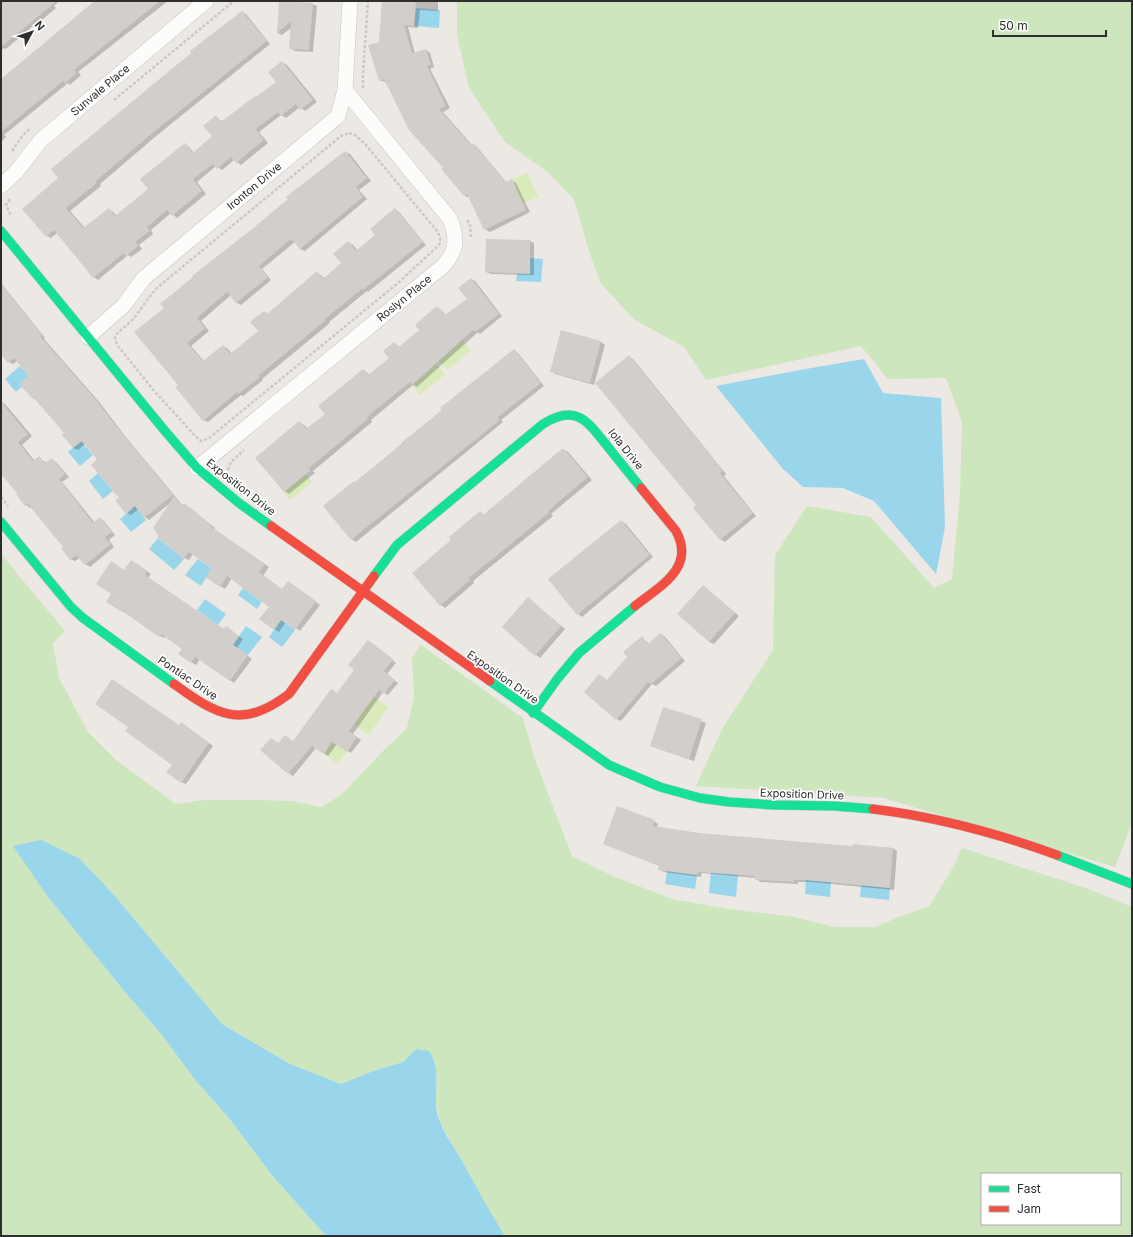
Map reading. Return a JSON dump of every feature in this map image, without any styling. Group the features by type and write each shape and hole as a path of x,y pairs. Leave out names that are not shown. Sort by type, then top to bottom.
{"street":[{"name":"Sunvale Place","path":"1,186 17,171 40,141 206,1"},
{"name":"Ironton Drive","path":"88,337 123,306 144,278 338,116 344,90 350,1"},
{"name":"Roslyn Place","path":"197,468 442,267 450,258 454,249 454,230 450,220 344,90"},
{"name":"Exposition Drive","path":"1,231 157,422 197,468 240,503 363,592 609,766 680,793 714,800 742,804 864,808 924,817 973,828 1028,845 1132,884"},
{"name":"Iola Drive","path":"363,592 397,546 544,424 554,417 566,415 577,416 588,422 676,531 682,541 683,554 679,566 670,578 574,657 562,671 533,713"},
{"name":"Pontiac Drive","path":"1,522 71,607 83,618 195,699 215,710 234,715 263,711 277,704 289,694 363,592"}],"path":[{"path":"110,104 234,1"},
{"path":"364,92 362,87 362,74 368,1"},
{"path":"352,133 365,144 440,235 440,241 436,249 398,283 209,438 202,441 195,437 156,393 117,345 114,338 116,334 134,318 151,294 158,287 341,136 346,134 352,133"},
{"path":"12,218 6,206 8,201 14,195"},
{"path":"466,217 470,225 471,242"},
{"path":"230,474 228,468 230,462 247,448"}],"green space":[{"path":"457,1 1132,1 1132,823 1115,867 883,798 696,786 722,729 773,650 775,555 807,506 871,517 934,588 952,579 960,494 962,422 946,378 888,379 861,346 706,380 684,347 635,320 601,284 590,254 574,200 549,173 505,142 469,88 457,35"},
{"path":"527,173 538,197 523,203 512,179"},
{"path":"463,340 471,350 447,370 439,361"},
{"path":"434,361 445,374 420,395 412,385 434,367 431,363"},
{"path":"306,474 312,482 290,500 284,492"},
{"path":"1,554 65,631 53,643 59,678 88,732 116,760 176,804 205,800 255,800 291,801 322,807 341,795 407,728 414,696 412,657 421,645 523,718 534,757 572,856 615,877 672,899 728,909 794,917 834,927 876,927 929,906 954,866 962,848 1086,888 1132,907 1132,1236 505,1236 489,1212 440,1122 436,1101 437,1075 416,1049 403,1062 376,1070 341,1084 290,1064 222,1024 114,895 80,859 14,846 48,897 162,1035 196,1081 229,1118 271,1174 326,1236 1,1236"},
{"path":"374,697 388,707 369,735 354,724"},
{"path":"332,742 347,752 338,764 324,754"}],"water":[{"path":"416,8 440,10 439,28 414,26"},
{"path":"530,258 543,259 541,282 516,281 517,273 530,273"},
{"path":"864,359 883,393 941,398 945,527 936,574 874,501 843,488 803,487 783,469 716,386"},
{"path":"20,366 29,376 19,384 22,387 16,392 5,379"},
{"path":"81,441 93,455 80,466 68,452"},
{"path":"98,473 113,491 103,499 89,481"},
{"path":"135,506 146,520 131,532 120,519"},
{"path":"158,538 184,559 174,570 149,549"},
{"path":"198,559 212,568 201,586 185,575"},
{"path":"243,588 262,602 257,609 238,595"},
{"path":"205,599 226,614 218,625 197,610"},
{"path":"281,620 295,630 282,647 269,637"},
{"path":"246,626 262,637 248,655 233,645"},
{"path":"41,840 80,859 114,895 222,1024 290,1064 341,1084 376,1070 403,1062 416,1049 429,1051 436,1068 436,1104 440,1122 505,1236 326,1236 271,1174 229,1118 196,1081 162,1035 48,897 13,846"},
{"path":"667,871 697,875 695,889 665,884"},
{"path":"711,872 738,875 736,897 709,893"},
{"path":"806,880 831,882 830,897 805,894"},
{"path":"861,885 890,888 889,900 860,897"}],"building":[{"path":"1,1 57,1 1,47"},
{"path":"95,1 160,1 74,70 77,73 65,83 63,81 1,132 1,79"},
{"path":"279,1 313,3 309,50 289,49 291,21 277,33"},
{"path":"382,1 416,1 414,26 404,25 412,53 426,49 431,65 427,66 446,106 439,109 471,145 473,143 506,182 512,179 526,210 484,230 467,194 464,196 441,169 443,168 409,130 384,79 379,81 368,45 379,42"},
{"path":"242,11 267,41 150,135 96,181 97,183 66,208 83,228 109,208 115,216 148,189 140,179 185,143 193,153 212,136 203,126 216,115 221,122 276,82 268,72 282,61 313,100 300,110 296,104 281,116 278,112 256,129 264,140 236,163 231,157 217,169 213,164 193,179 202,191 172,216 167,210 147,227 150,231 135,242 138,246 126,256 124,253 93,278 54,230 46,237 22,209 58,178 51,169 191,53 190,51"},
{"path":"345,151 367,178 356,187 363,197 300,249 291,239 259,266 268,277 236,303 227,292 197,318 205,328 187,343 203,361 223,345 230,354 258,331 250,322 264,311 267,314 317,271 323,279 341,263 333,254 348,241 356,251 375,235 370,229 395,208 423,242 325,319 326,320 258,376 260,377 238,394 237,392 203,421 175,387 178,385 134,332 164,308 160,304 193,277 192,276 288,199 286,197"},
{"path":"486,239 530,240 530,274 485,272"},
{"path":"471,278 499,314 475,332 473,330 412,385 410,382 367,417 368,419 309,468 311,470 284,492 255,458 299,421 306,429 325,414 318,406 363,369 368,375 389,358 383,351 394,342 399,347 419,330 415,325 437,306 445,315 467,299 458,288"},
{"path":"1,284 42,335 40,336 96,400 173,495 144,518 135,506 126,514 115,500 119,498 91,465 97,459 82,441 73,448 62,435 64,433 34,398 33,399 19,384 29,376 14,358 8,363 1,354"},
{"path":"561,330 601,341 590,383 550,372"},
{"path":"514,349 541,383 498,417 500,420 351,540 323,506 402,444 401,443 442,410 440,408"},
{"path":"629,355 723,471 720,473 753,513 720,540 693,508 696,505 595,383"},
{"path":"1,402 28,434 18,442 33,461 39,456 45,463 52,458 65,474 59,479 93,523 100,517 112,532 105,537 111,544 85,565 76,555 70,560 61,548 63,547 28,504 25,506 16,494 17,493 1,474"},
{"path":"563,448 588,477 548,511 549,513 469,578 470,580 440,606 412,573 451,540 449,537 480,511 483,515"},
{"path":"174,496 182,506 184,503 211,525 210,526 265,564 259,572 282,589 288,581 316,601 295,630 281,620 274,630 259,619 269,607 227,576 220,587 205,577 212,568 189,552 184,559 157,537 158,535 153,528"},
{"path":"621,520 650,555 577,615 548,579"},
{"path":"131,560 147,571 145,575 224,629 226,626 239,636 233,645 248,655 230,681 195,657 191,663 178,654 182,649 161,634 159,637 121,610 120,611 106,602 111,594 96,584 111,561 124,570"},
{"path":"703,585 735,613 709,642 677,614"},
{"path":"528,597 561,626 535,656 502,627"},
{"path":"660,633 682,658 651,684 648,682 616,720 584,692 599,674 607,680 627,657 623,652 642,636 648,644"},
{"path":"368,640 393,659 384,671 395,680 384,694 379,690 349,731 357,737 347,752 332,742 324,754 312,746 288,774 260,750 271,738 278,743 285,735 293,741 331,689 337,693 354,670 348,665"},
{"path":"112,679 179,725 181,722 209,743 181,783 166,772 172,765 125,731 128,727 95,704"},
{"path":"663,707 702,719 689,759 650,746"},
{"path":"617,806 655,820 653,826 699,833 893,848 890,888 806,880 794,880 794,882 755,880 755,876 698,872 697,875 658,870 659,866 603,844"}],"traffic: fast":[{"path":"1,231 197,468 239,503 271,526"},
{"path":"374,576 397,545 543,424 555,418 565,415 573,415 588,423 641,488"},
{"path":"1,522 71,607 83,618 174,684"},
{"path":"533,713 558,678 579,653 635,606"},
{"path":"490,681 609,765 660,787 700,798 729,802 873,809"},
{"path":"1057,855 1132,884"}],"traffic: jam":[{"path":"635,606 655,591 672,575 682,556 681,544 676,531 641,488"},
{"path":"271,526 490,681"},
{"path":"174,684 203,704 230,714 243,715 257,712 272,705 289,694 374,576"},
{"path":"873,809 944,821 989,833 1057,855"}]}
